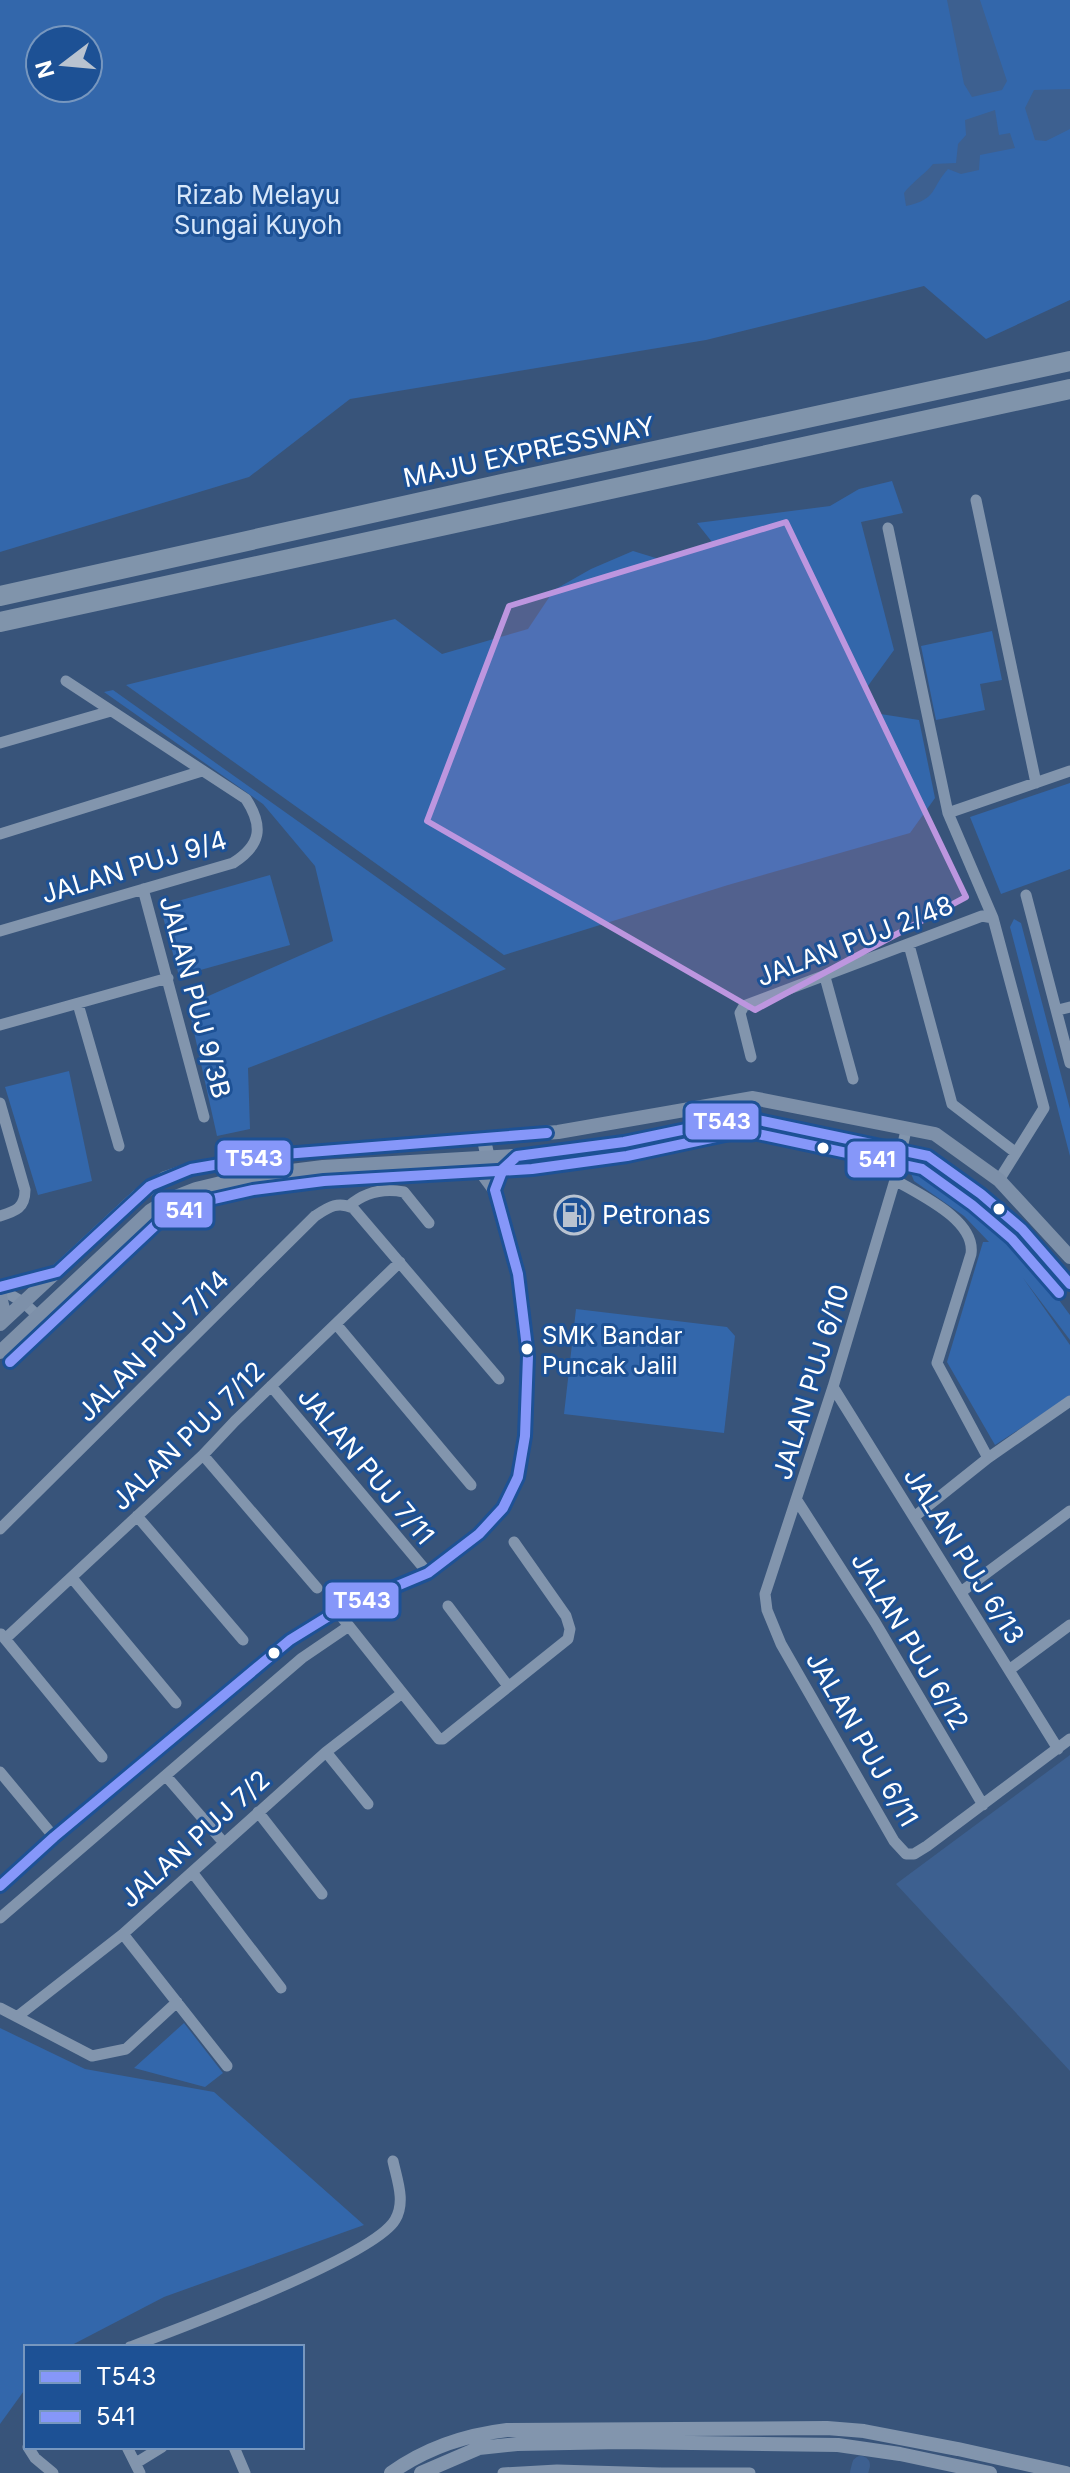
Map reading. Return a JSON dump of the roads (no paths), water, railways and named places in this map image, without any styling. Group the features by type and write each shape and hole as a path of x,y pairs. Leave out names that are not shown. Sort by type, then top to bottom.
{"highway":[{"name":"MAJU EXPRESSWAY","path":"0,596 1070,361"},
{"name":"MAJU EXPRESSWAY","path":"0,622 1070,389"}],"main road":[{"path":"0,1324 150,1186 191,1169 272,1155 484,1140 596,1127 644,1115 753,1098 935,1134 999,1180 1070,1257"},
{"path":"0,1352 150,1211 196,1189 250,1176 323,1167 488,1159 624,1142 744,1117 928,1156 981,1194 1022,1229 1070,1284"},
{"path":"495,1190 505,1165 517,1156"},
{"path":"460,1160 481,1171 495,1190"},
{"path":"0,1288 57,1272"},
{"path":"0,1296 3,1309 0,1324"}],"street":[{"path":"976,500 1036,783"},
{"path":"888,528 948,813 993,918"},
{"name":"JALAN PUJ 9/4","path":"0,931 233,863 255,843 257,824 246,799 66,681"},
{"path":"0,743 111,711"},
{"path":"0,834 202,771"},
{"path":"948,813 1070,771"},
{"name":"JALAN PUJ 9/3B","path":"143,889 204,1117"},
{"path":"1026,895 1064,1008 1070,1063"},
{"name":"JALAN PUJ 2/48","path":"751,1057 740,1010 744,1006 982,916 993,918 1044,1108 999,1180"},
{"path":"909,945 952,1104 1016,1153"},
{"path":"825,977 853,1079"},
{"path":"0,1025 168,978"},
{"path":"78,1004 119,1146"},
{"path":"0,1103 25,1190 23,1205 0,1216"},
{"name":"JALAN PUJ 6/10","path":"781,1644 767,1610 765,1594 798,1502 833,1387 895,1180 906,1130"},
{"path":"0,1886 54,1837 290,1640 337,1611 428,1573 479,1534 503,1508 518,1477 525,1436 528,1356 518,1274 484,1140"},
{"path":"895,1180 938,1206 963,1226 971,1239 971,1254 937,1363 988,1458"},
{"name":"JALAN PUJ 7/14","path":"0,1529 315,1216 332,1205 346,1204 375,1192 404,1192 429,1223"},
{"path":"346,1204 400,1262 499,1379"},
{"name":"JALAN PUJ 7/12","path":"2,1636 72,1578 203,1455 400,1262"},
{"path":"0,1288 38,1316"},
{"path":"336,1324 471,1485"},
{"name":"JALAN PUJ 7/11","path":"271,1386 428,1573"},
{"name":"JALAN PUJ 6/13","path":"833,1387 1058,1749"},
{"path":"914,1517 988,1458 1070,1401"},
{"path":"203,1455 317,1588"},
{"name":"JALAN PUJ 6/12","path":"798,1502 875,1622 983,1805"},
{"path":"961,1592 1070,1511"},
{"path":"137,1516 243,1640"},
{"path":"337,1611 401,1694 443,1739 568,1639 570,1629 566,1616 514,1542"},
{"path":"72,1578 176,1703"},
{"path":"448,1606 508,1686"},
{"path":"1009,1670 1070,1625"},
{"path":"0,1918 302,1658 349,1626"},
{"path":"2,1636 102,1757"},
{"name":"JALAN PUJ 6/11","path":"781,1644 894,1841 906,1854 914,1854 927,1846 983,1805"},
{"name":"JALAN PUJ 7/2","path":"18,2016 123,1934 326,1752 401,1694"},
{"path":"983,1805 1070,1739"},
{"path":"326,1752 368,1804"},
{"path":"0,1772 54,1837"},
{"path":"166,1776 224,1843"},
{"path":"258,1812 322,1894"},
{"path":"192,1872 281,1988"},
{"path":"123,1934 227,2066"},
{"path":"0,2008 92,2056 126,2049 177,2002"},
{"path":"135,2345 293,2281 373,2240 393,2224 399,2212 401,2198 393,2161"},
{"path":"391,2473 434,2448 472,2436 507,2430 788,2426 864,2431 1066,2473"},
{"path":"421,2473 479,2448 532,2443 689,2442 838,2445 990,2473"},
{"path":"29,2449 53,2473"},
{"path":"128,2449 138,2468 160,2449"},
{"path":"235,2449 245,2473"},
{"path":"503,2473 750,2473"}],"waterway":[{"path":"859,2473 861,2465"}],"place":[{"name":"Petronas","path":"574,1215"},
{"name":"SMK Bandar Puncak Jalil","path":"527,1349"}],"park label":[{"name":"Rizab Melayu Sungai Kuyoh","path":"258,210"}]}
